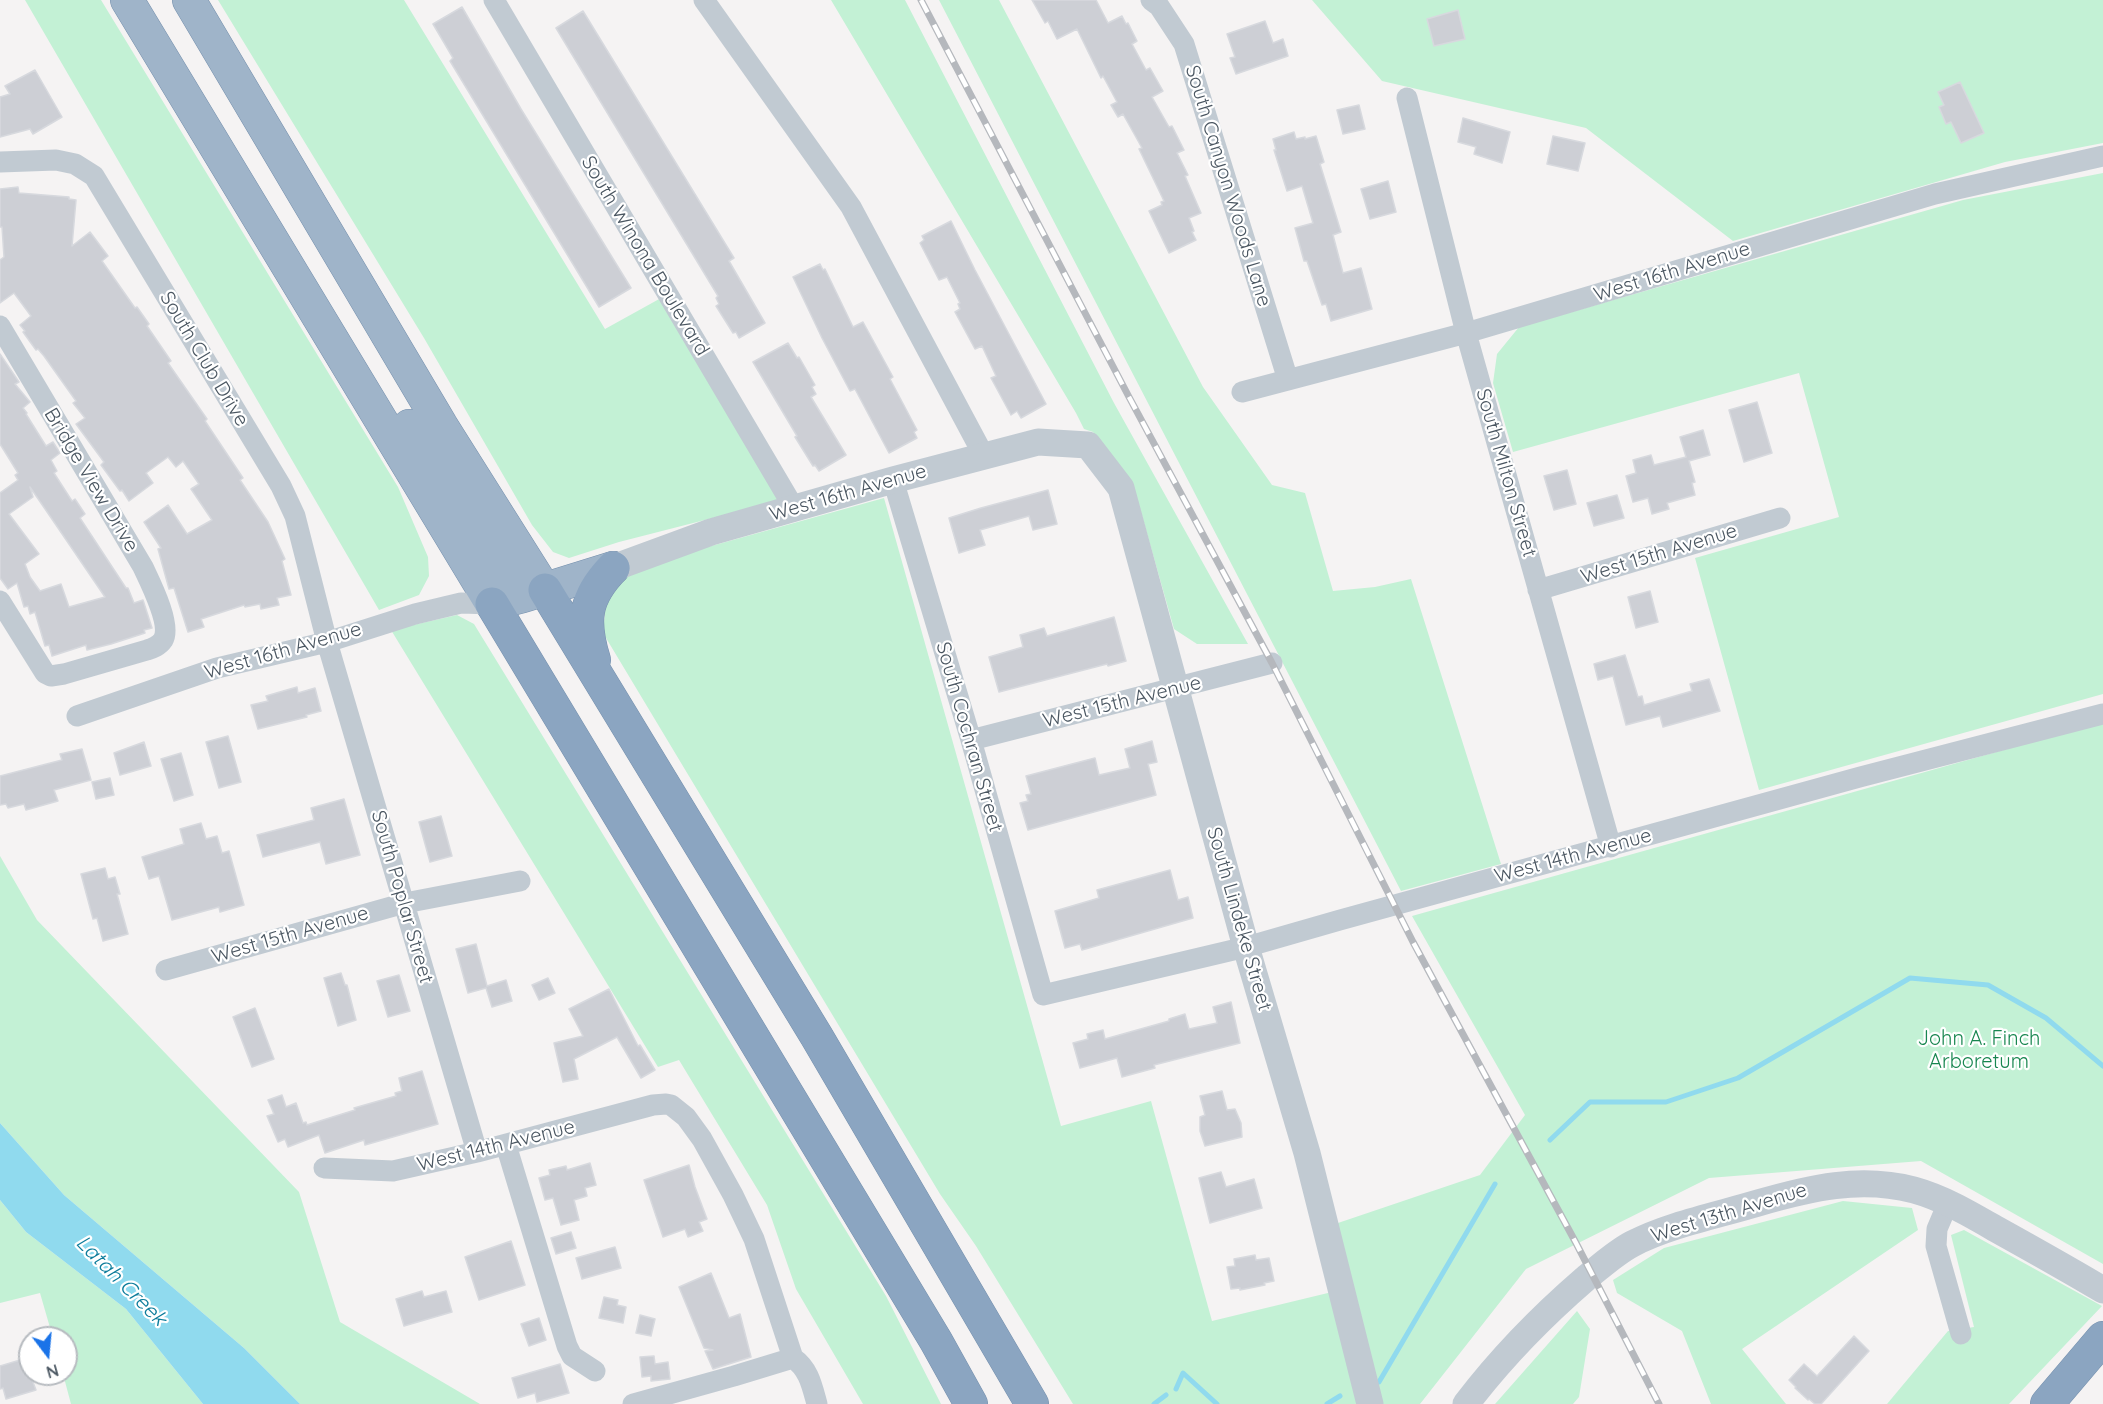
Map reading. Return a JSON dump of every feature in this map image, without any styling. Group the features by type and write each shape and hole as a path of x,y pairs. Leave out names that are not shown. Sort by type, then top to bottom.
{"highway":[{"path":"127,0 357,380 520,597 601,682 817,1037 1032,1404"},
{"path":"189,0 402,359 520,597 971,1403"},
{"path":"402,359 442,393 493,474 541,559 552,571 563,575 613,568"},
{"path":"520,597 613,568"},
{"path":"601,682 586,625 590,597 600,581 613,568"},
{"path":"2046,1404 2103,1338"},
{"path":"1006,1357 1037,1404"}],"street":[{"path":"704,0 851,207 984,456"},
{"name":"South Canyon Woods Lane","path":"1151,0 1159,6 1184,44 1288,380"},
{"name":"South Winona Boulevard","path":"500,1 794,508"},
{"name":"South Milton Street","path":"1407,98 1466,333 1611,847"},
{"name":"West 16th Avenue","path":"1242,392 1466,333 1935,194 2103,156"},
{"name":"South Club Drive","path":"0,162 56,160 75,164 94,176 281,486 295,516 327,642"},
{"name":"Bridge View Drive","path":"0,326 143,567 165,623 163,640 156,647 147,650 51,676 45,673 0,601"},
{"name":"West 16th Avenue","path":"613,568 711,532 893,480 1038,442 1088,445"},
{"name":"South Lindeke Street","path":"1088,445 1121,488 1246,947 1315,1183 1370,1404"},
{"name":"South Cochran Street","path":"893,480 971,740 1043,995"},
{"name":"West 15th Avenue","path":"1538,590 1780,518"},
{"name":"West 16th Avenue","path":"77,716 217,668 327,642 415,614 461,603 520,597"},
{"name":"South Poplar Street","path":"327,642 477,1152"},
{"name":"West 15th Avenue","path":"971,740 1272,663"},
{"name":"West 14th Avenue","path":"1043,995 1246,947 1860,777 2103,714"},
{"name":"West 15th Avenue","path":"166,970 405,903 520,881"},
{"name":"West 14th Avenue","path":"324,1168 393,1171 506,1145 653,1105 666,1104 680,1111 693,1126 738,1204 754,1239 793,1358"},
{"path":"506,1145 567,1346 572,1356 595,1371"},
{"name":"West 13th Avenue","path":"1466,1404 1493,1369 1523,1337 1574,1289 1617,1254 1647,1237 1787,1195 1836,1184 1889,1185 1916,1191 1948,1203 2103,1290"},
{"path":"1948,1203 1937,1229 1936,1246 1961,1334"},
{"path":"633,1404 793,1358 806,1370 817,1404"}],"green space":[{"path":"25,0 101,0 398,487 428,557 429,576 419,595 379,610"},
{"path":"218,0 404,0 605,329 661,298 783,500 619,542 569,558 553,552 532,525 424,338"},
{"path":"831,0 905,0 1114,403 1248,644 1197,644 1174,629 1137,498 1093,432 1084,429"},
{"path":"939,0 999,0 1203,387 1272,485 1305,493 1333,591 1375,587 1411,579 1501,864 1401,891"},
{"path":"1312,0 2103,0 2103,143 2005,162 1733,241 1586,128 1382,81"},
{"path":"2103,173 2103,694 1759,790 1695,558 1839,517 1799,373 1513,452 1493,383 1497,354 1519,327 1963,200"},
{"path":"884,498 1061,1126 1151,1101 1212,1321 1332,1292 1357,1404 1073,1404 976,1246 940,1194 603,633 607,592 626,573 704,548"},
{"path":"457,615 474,624 886,1296 941,1404 863,1404 796,1289 767,1205 679,1060 658,1067 391,630"},
{"name":"John A. Finch Arboretum","path":"2103,722 2103,1264 1921,1161 1709,1178 1526,1269 1420,1404 1382,1404 1335,1224 1480,1175 1525,1115 1412,916"},
{"path":"0,856 37,920 299,1192 340,1322 480,1404 300,1404 244,1348 64,1195 0,1123"},
{"path":"0,1200 26,1232 126,1309 203,1404 71,1404 66,1386 78,1386 78,1326 50,1326 40,1293 0,1303"},
{"path":"1843,1201 1912,1208 1918,1230 1742,1349 1786,1404 1711,1404 1682,1331 1617,1293 1613,1280 1664,1248"},
{"path":"1964,1230 2102,1306 2009,1404 1887,1404 1948,1331 1974,1327 1951,1235"},
{"path":"1577,1311 1590,1329 1579,1397 1573,1404 1495,1404"}],"water":[{"name":"Latah Creek","path":"0,1123 64,1195 244,1348 300,1404 203,1404 126,1309 26,1232 0,1200"}],"building":[{"path":"1032,0 1096,0 1108,23 1122,16 1126,24 1128,23 1137,41 1132,44 1146,70 1150,68 1163,91 1152,97 1169,127 1172,126 1184,150 1177,153 1188,175 1185,176 1201,213 1189,218 1196,240 1169,253 1149,211 1162,205 1161,202 1164,201 1139,149 1142,148 1123,114 1118,117 1111,105 1117,102 1103,76 1101,78 1077,29 1057,39 1048,21 1045,23"},
{"path":"462,7 521,109 631,288 599,307 450,61 453,58 433,24"},
{"path":"1458,10 1465,39 1434,46 1427,19"},
{"path":"583,11 734,258 729,261 765,323 739,338 736,332 733,333 716,306 719,304 716,298 718,296 556,28"},
{"path":"1265,21 1273,43 1283,39 1288,56 1236,74 1230,58 1235,57 1227,34"},
{"path":"35,70 62,117 33,134 30,129 0,137 0,97 10,94 5,86"},
{"path":"1960,82 1984,133 1961,143 1951,122 1946,124 1939,107 1944,105 1938,92"},
{"path":"1359,105 1365,129 1343,134 1337,110"},
{"path":"1463,118 1510,132 1502,163 1474,154 1476,147 1458,142"},
{"path":"1294,132 1296,139 1316,136 1324,162 1320,164 1341,232 1333,235 1343,273 1361,268 1372,309 1331,321 1326,304 1322,305 1307,261 1304,261 1295,228 1313,223 1302,186 1287,191 1274,150 1276,150 1273,139"},
{"path":"1553,136 1585,143 1578,171 1547,164"},
{"path":"1388,181 1396,212 1370,219 1361,189"},
{"path":"18,187 19,193 69,197 69,199 76,200 72,246 90,232 108,256 102,261 149,324 147,326 171,361 168,363 207,419 205,421 243,478 240,480 268,522 285,559 282,561 291,595 277,598 279,605 261,609 260,604 245,607 244,605 201,619 204,627 188,632 174,588 169,589 158,549 161,548 144,522 168,505 187,534 212,520 191,489 199,484 183,461 176,467 168,457 146,473 153,483 129,501 101,465 104,462 76,424 85,418 73,403 76,401 44,356 38,349 36,350 23,332 25,331 20,325 31,316 14,293 0,303 0,260 4,257 2,227 0,227 0,189"},
{"path":"951,221 1046,404 1021,418 1017,411 1011,415 991,378 996,376 982,346 975,349 955,312 960,309 958,304 960,303 947,277 939,280 920,243 924,240 922,236"},
{"path":"820,264 823,270 825,269 853,327 863,322 893,377 890,379 917,430 914,432 917,438 889,453 855,389 850,391 793,277"},
{"path":"788,343 815,385 812,387 816,394 811,397 846,455 819,471 815,465 813,466 795,437 797,436 753,362"},
{"path":"0,354 19,382 15,384 30,402 23,408 26,414 46,446 53,442 60,453 51,460 57,471 54,473 72,501 75,499 85,514 80,518 128,588 134,603 143,600 152,628 144,630 145,633 111,644 87,650 86,645 52,656 49,645 45,646 35,612 30,614 28,606 24,607 17,583 8,589 0,578 0,493 18,480 15,475 18,473 0,444","holes":["30,487 105,597 69,607 61,584 40,591 30,577 25,564 39,554 9,514 33,497"]},
{"path":"1757,402 1772,453 1744,462 1729,410"},
{"path":"1703,430 1710,455 1689,461 1695,482 1692,483 1695,495 1667,503 1669,509 1652,514 1648,498 1633,502 1626,476 1636,473 1633,460 1651,455 1654,465 1686,457 1680,437"},
{"path":"1567,470 1576,504 1554,510 1544,476"},
{"path":"1048,490 1057,524 1033,530 1029,516 980,530 985,545 959,553 949,518"},
{"path":"1617,495 1624,518 1594,526 1587,503"},
{"path":"1650,591 1658,622 1636,628 1628,597"},
{"path":"1114,617 1126,661 999,692 989,657 1023,647 1020,635 1044,628 1047,636"},
{"path":"1625,655 1638,697 1642,696 1644,705 1692,691 1690,684 1709,679 1720,711 1663,727 1660,716 1626,725 1613,676 1598,680 1594,664"},
{"path":"297,687 298,693 315,688 321,711 306,715 307,717 258,729 251,705 268,701 266,696"},
{"path":"228,736 241,782 219,788 206,742"},
{"path":"1152,741 1157,762 1148,764 1156,795 1028,830 1020,803 1028,801 1026,795 1031,794 1026,776 1095,758 1099,775 1130,768 1125,749"},
{"path":"144,742 151,766 120,775 114,753"},
{"path":"82,749 91,780 54,790 58,801 26,810 24,804 8,808 6,804 0,805 0,776 62,760 60,754"},
{"path":"181,753 193,795 174,801 161,759"},
{"path":"110,778 114,795 96,799 92,782"},
{"path":"344,799 360,855 326,864 320,842 263,857 257,835 314,820 311,808"},
{"path":"441,816 452,856 430,862 419,822"},
{"path":"201,823 206,839 217,836 222,853 229,851 244,905 220,912 219,907 172,920 159,876 149,879 142,857 184,844 180,829"},
{"path":"105,868 108,879 115,877 120,894 117,894 128,934 103,941 97,918 93,919 81,874"},
{"path":"1170,870 1178,900 1188,897 1193,918 1082,950 1080,944 1065,948 1055,911 1099,898 1097,890"},
{"path":"476,944 487,986 506,980 512,1001 492,1007 486,988 468,993 456,949"},
{"path":"341,973 347,985 356,1020 338,1026 324,978"},
{"path":"399,975 410,1011 388,1017 377,981"},
{"path":"548,978 555,993 539,1000 532,985"},
{"path":"609,989 638,1046 640,1045 655,1070 641,1078 617,1037 574,1059 578,1079 563,1082 554,1043 583,1036 569,1009"},
{"path":"1231,1002 1240,1043 1154,1065 1155,1068 1122,1077 1117,1058 1080,1068 1073,1043 1088,1039 1087,1034 1103,1030 1105,1039 1169,1021 1169,1019 1185,1014 1189,1029 1217,1023 1213,1007"},
{"path":"255,1008 274,1059 252,1067 233,1017"},
{"path":"422,1071 438,1124 365,1145 364,1140 325,1153 319,1135 288,1147 285,1139 278,1142 267,1116 274,1114 268,1100 282,1095 286,1107 296,1103 303,1123 306,1122 307,1125 396,1096 395,1093 402,1091 399,1078"},
{"path":"1222,1091 1227,1110 1235,1109 1241,1123 1242,1137 1205,1146 1200,1131 1200,1117 1205,1115 1200,1096"},
{"path":"590,1163 596,1185 585,1188 587,1196 574,1200 579,1220 561,1225 553,1198 545,1200 539,1178 550,1175 549,1170 566,1166 567,1170"},
{"path":"689,1165 707,1219 699,1222 703,1231 688,1237 685,1229 663,1237 644,1180"},
{"path":"1221,1172 1226,1187 1254,1179 1262,1208 1210,1223 1199,1178"},
{"path":"571,1232 576,1248 556,1254 551,1238"},
{"path":"511,1241 525,1285 479,1300 465,1257"},
{"path":"615,1247 621,1268 582,1279 576,1258"},
{"path":"1255,1255 1256,1260 1269,1258 1274,1281 1240,1290 1240,1288 1231,1289 1227,1267 1235,1266 1234,1259"},
{"path":"711,1273 729,1318 740,1314 751,1357 713,1369 705,1351 713,1350 704,1348 679,1287"},
{"path":"422,1291 424,1297 446,1291 452,1312 404,1326 396,1299"},
{"path":"604,1297 618,1300 617,1305 626,1307 623,1323 599,1318"},
{"path":"640,1315 655,1319 651,1336 636,1333"},
{"path":"539,1318 546,1340 529,1346 521,1324"},
{"path":"1854,1336 1869,1351 1821,1404 1808,1400 1789,1380 1804,1364 1817,1376"},
{"path":"654,1356 655,1364 668,1362 670,1379 651,1381 651,1376 642,1377 640,1357"},
{"path":"18,1361 18,1386 34,1386 36,1390 6,1399 3,1388 0,1389 0,1366"},
{"path":"560,1364 569,1393 537,1402 535,1393 518,1398 512,1378"}],"waterway":[{"path":"1550,1140 1590,1102 1666,1102 1738,1078 1910,978 1988,985 2046,1018 2103,1066"},
{"path":"1379,1382 1495,1184"},
{"path":"1176,1389 1183,1373 1217,1404"},
{"path":"1154,1404 1166,1395"},
{"path":"1327,1404 1340,1396"}],"railway":[{"path":"921,0 1129,397 1272,663 1413,942 1576,1243 1659,1404"}]}
